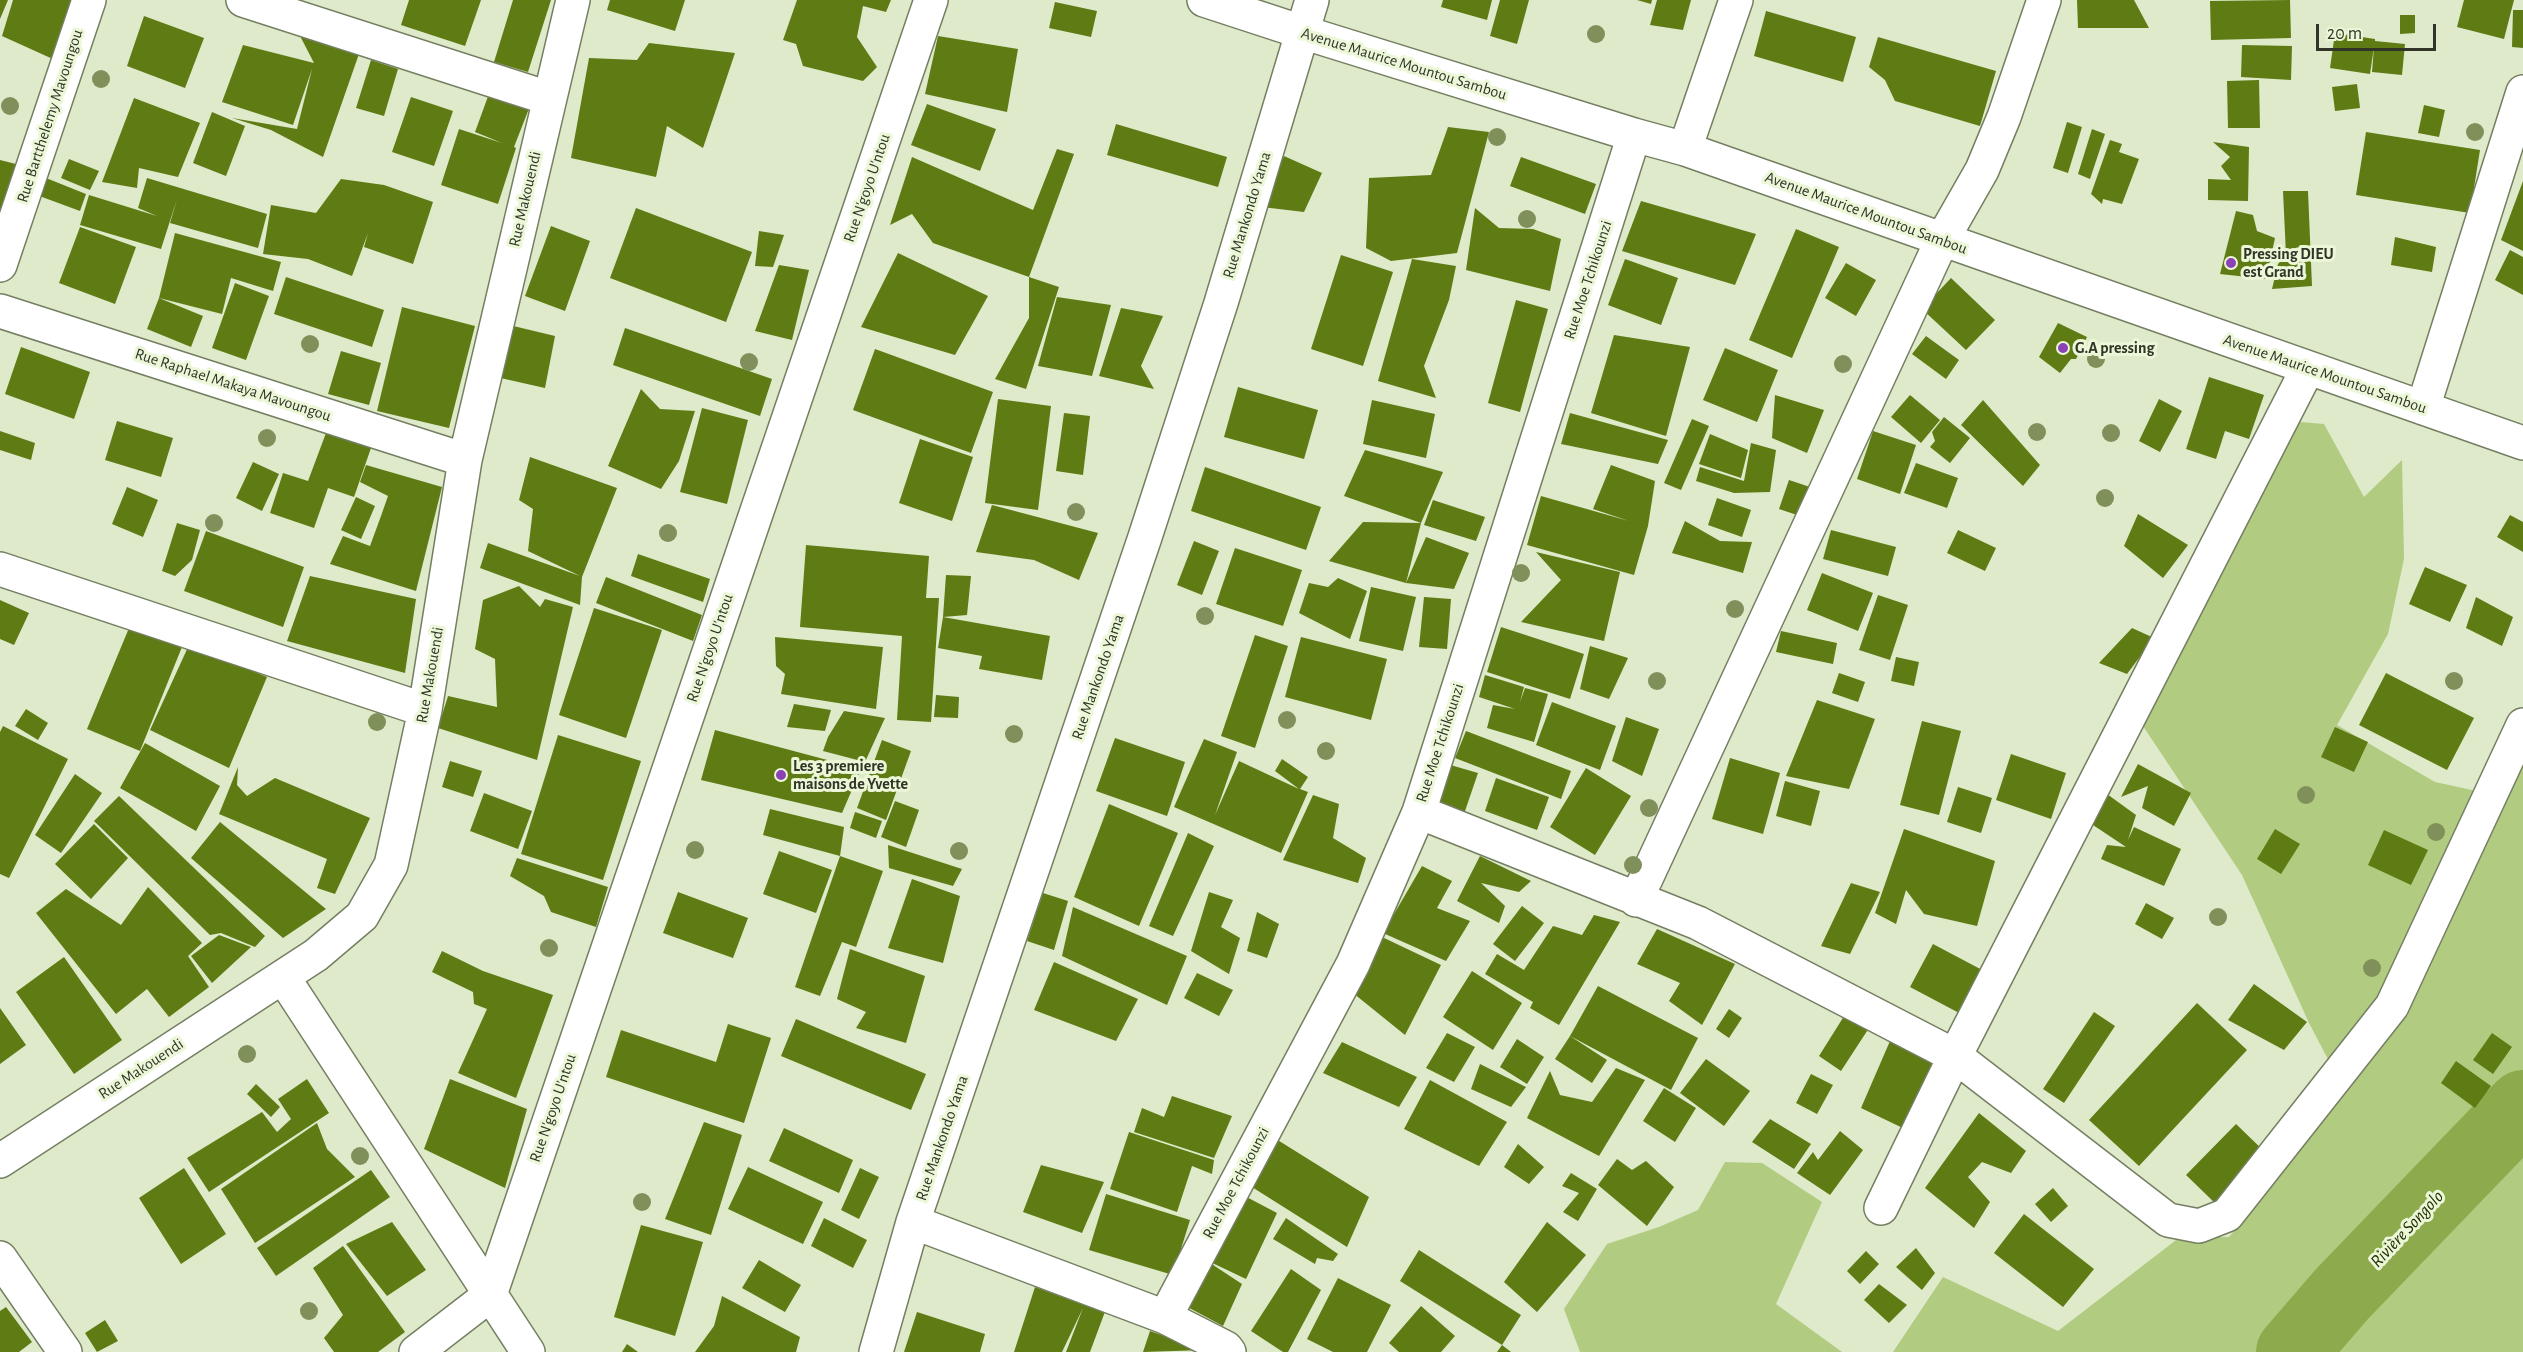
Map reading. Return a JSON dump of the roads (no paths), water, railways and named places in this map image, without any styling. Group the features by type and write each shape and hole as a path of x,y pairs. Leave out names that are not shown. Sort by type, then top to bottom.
{"street":[{"name":"Rue Bartthelemy Mavoungou","path":"0,265 89,0"},
{"path":"243,0 548,98"},
{"name":"Rue Makouendi","path":"0,1161 316,955 362,916 391,865 425,711 465,460 548,98 573,0"},
{"name":"Rue N'goyo U'ntou","path":"490,1295 931,0"},
{"name":"Avenue Maurice Mountou Sambou","path":"1204,0 1684,149 2523,443"},
{"name":"Rue Mankondo Yama","path":"876,1352 913,1222 1145,537 1221,303 1312,0"},
{"path":"1684,149 1736,0"},
{"path":"1636,900 1942,240 1982,170 2004,117 2044,0"},
{"path":"2424,408 2523,92"},
{"name":"Rue Moe Tchikounzi","path":"1165,1317 1353,964 1419,812 1634,135"},
{"name":"Rue Raphael Makaya Mavoungou","path":"0,311 465,460"},
{"path":"1881,1208 1955,1056 2308,368"},
{"path":"0,569 425,711"},
{"path":"1419,812 1698,923 1955,1056 2168,1220 2199,1226 2226,1215 2392,1006 2523,725"},
{"path":"283,977 528,1352"},
{"path":"913,1222 1165,1317 1226,1348 1229,1352"},
{"path":"0,1258 65,1352"},
{"path":"416,1352 490,1295"}],"waterway":[{"name":"Rivière Songolo","path":"2292,1352 2342,1294 2523,1106"}],"place":[{"name":"Pressing DIEU est Grand","path":"2231,263"},
{"name":"G.A pressing","path":"2063,348"},
{"name":"Les 3 premiere maisons de Yvette","path":"781,775"}]}
